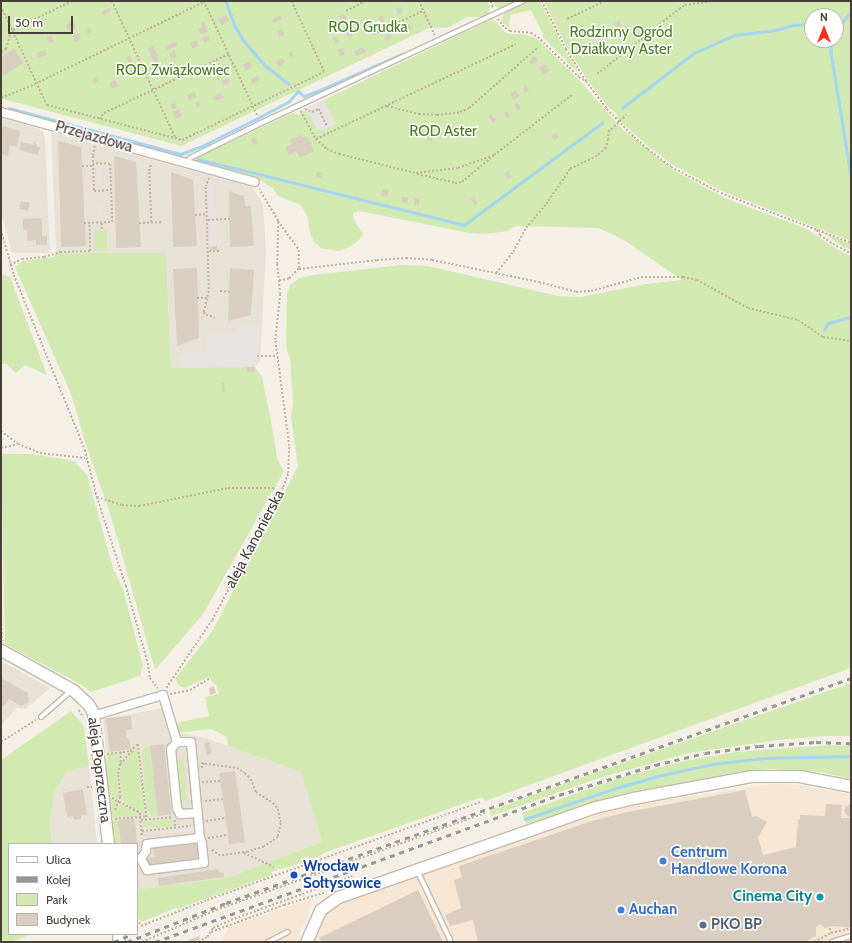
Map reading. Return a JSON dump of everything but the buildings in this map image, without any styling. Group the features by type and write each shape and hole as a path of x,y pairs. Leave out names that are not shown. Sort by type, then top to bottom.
{"street":[{"name":"Przejazdowa","path":"1,112 255,182"},
{"name":"aleja Poprzeczna","path":"2,647 69,694 86,702 108,843"},
{"path":"89,718 163,695 177,742"},
{"path":"197,813 180,814 177,808 171,749 177,742 191,742 197,801 197,813 196,823 202,838 204,864 147,870 139,859 146,851 147,844 202,838"},
{"path":"308,940 316,916 333,900 595,807 634,798 752,776 799,776 851,786"}],"lane":[{"path":"186,163 190,158 298,105 523,1"},
{"path":"40,717 69,694"},
{"path":"417,869 451,942"},
{"path":"268,942 288,932"},
{"path":"832,942 840,941 851,936"}],"path":[{"path":"1,52 6,49 10,34 13,30 72,1"},
{"path":"112,1 176,139"},
{"path":"1,98 37,83 205,1 261,123"},
{"path":"1,6 48,105 182,140 324,72 291,1"},
{"path":"346,10 366,1"},
{"path":"419,1 438,41"},
{"path":"542,1 566,49 586,81 607,109 634,138 660,158 698,182 721,193 851,243"},
{"path":"567,19 605,1"},
{"path":"597,74 685,5 713,1"},
{"path":"373,34 423,10"},
{"path":"495,14 505,28 510,31 531,33 538,37 579,77 586,81"},
{"path":"316,140 516,44"},
{"path":"387,106 419,114 436,115 460,112 469,108 537,48"},
{"path":"99,119 104,113 229,54"},
{"path":"302,113 316,140 327,149 339,154 455,184 462,182 494,155 573,94"},
{"path":"298,105 312,112 319,109 327,126"},
{"path":"496,272 513,252 526,228 537,216 570,169 605,149 608,140 608,132 626,115"},
{"path":"96,143 93,156 94,191 111,190"},
{"path":"416,173 458,168 494,155"},
{"path":"151,222 149,171 152,158"},
{"path":"82,166 110,164 111,190 112,222 84,223"},
{"path":"210,174 206,186 209,290 204,312 206,315 215,317"},
{"path":"255,182 278,221 299,250 299,269"},
{"path":"195,215 207,214"},
{"path":"208,220 230,219"},
{"name":"aleja Kanonierska","path":"168,683 212,620 280,492 288,473 289,461 281,379 275,340 279,309 277,257 278,221"},
{"path":"139,223 163,222"},
{"path":"10,265 22,259 44,257 60,252 90,251 89,223"},
{"path":"102,223 102,231"},
{"path":"1,230 10,265 85,450 85,458 126,586 148,663 150,678 163,695 190,690 210,679"},
{"path":"817,230 820,235 833,244 851,253"},
{"path":"209,251 220,251"},
{"path":"279,281 289,279 299,269 406,258 432,260 496,272 576,292 591,291 641,277 684,277 697,280 748,308 798,320 823,337 851,341"},
{"path":"220,291 230,292"},
{"path":"197,298 208,298"},
{"path":"257,356 277,356"},
{"path":"1,431 18,444 40,453 85,458"},
{"path":"1,448 18,444"},
{"path":"97,497 122,505 139,506 228,488 273,488 280,492"},
{"path":"1,608 2,647"},
{"path":"69,694 79,710 89,718"},
{"path":"1,742 40,717"},
{"path":"114,810 120,797 118,774 122,762 138,744 147,820"},
{"path":"103,754 121,752 134,748"},
{"path":"121,752 122,762"},
{"path":"193,762 237,768 251,779 256,792 273,803 278,809 281,823 278,837 264,847 244,853 220,856 208,848 202,838 228,835"},
{"path":"201,769 204,763"},
{"path":"195,783 220,781"},
{"path":"87,787 94,787"},
{"path":"107,796 140,813 141,820 174,817 175,820 180,819"},
{"path":"197,801 223,799"},
{"path":"138,921 141,926 201,902 481,802"},
{"path":"142,942 216,910 486,813"},
{"path":"110,820 147,816"},
{"path":"142,831 175,828 226,818"},
{"path":"175,820 175,828"},
{"path":"244,853 274,867"},
{"path":"198,942 204,940 213,928 230,920 352,876"},
{"path":"211,932 284,905 329,891"},
{"path":"830,928 831,933"},
{"path":"814,942 831,933 851,928"}],"shaded area":[{"path":"324,100 336,124 321,131 317,130 310,115 305,111 307,108"},
{"path":"1,118 40,129 45,137 50,253 12,253 1,211"},
{"path":"51,132 252,187 263,204 266,252 260,360 255,367 171,368 166,253 56,253"},
{"path":"95,165 101,165 102,186 96,186"},
{"path":"210,179 216,181 214,187 217,246 210,247 207,189"},
{"path":"96,203 103,203 103,221 97,221"},
{"path":"259,325 260,346 257,346 259,360 253,360 253,366 179,367 179,354 185,354 187,351 202,350 203,354 205,353 207,350 207,333 235,333 236,326"},
{"path":"1,661 50,688 26,709 17,708 1,726"},
{"path":"163,708 178,733 206,738 301,772 322,842 230,877 138,890 138,843 116,843 103,719"},
{"path":"89,766 97,843 52,843 50,823 55,790 67,772"},
{"name":"Centrum Handlowe Korona","path":"776,784 801,785 851,795 851,942 311,942 319,921 328,909 344,900 602,813 642,804"},
{"path":"144,827 194,827 194,832 144,832"},
{"path":"314,898 297,942 222,942 228,928"}],"green space":[{"name":"ROD Związkowiec","path":"1,1 488,1 490,9 488,15 482,17 467,17 447,28 431,27 181,146 3,99 1,96"},
{"path":"493,1 518,1 500,9 496,7"},
{"path":"529,1 540,1 579,74 542,36 543,34 531,10 510,15 509,28 503,23 502,20 504,13"},
{"name":"Rodzinny Ogród Działkowy Aster","path":"544,1 851,1 851,241 722,191 673,165 649,147 617,118 617,114 608,107 588,81 564,42"},
{"name":"ROD Aster","path":"490,20 495,21 505,32 510,34 522,34 536,38 580,81 623,130 675,171 725,198 807,229 836,249 851,256 851,668 485,801 482,797 326,852 317,857 311,859 307,856 304,858 304,862 282,869 274,868 278,870 271,872 272,875 177,909 176,908 141,922 138,918 138,890 230,877 322,842 301,772 228,746 227,737 212,729 178,733 176,723 209,716 205,697 219,694 216,685 209,677 185,688 180,686 175,679 213,630 298,466 291,417 293,403 290,359 286,346 287,293 291,284 300,278 314,275 400,265 428,266 558,296 581,297 646,284 682,280 624,240 598,228 515,226 507,231 486,234 469,233 360,211 353,213 354,220 363,234 359,240 350,247 338,251 321,248 314,242 309,230 308,218 301,205 278,196 273,188 261,181 195,162 196,158 292,113 298,115 307,108"},
{"path":"94,231 107,231 107,250 94,250"},
{"path":"825,234 851,244 851,250 843,247"},
{"path":"56,253 166,253 171,368 255,367 262,377 277,458 284,471 203,614 155,670 110,513 88,451 71,394 15,267 23,261 54,257"},
{"path":"1,274 10,277 47,375 25,365 16,373 6,364 1,364"},
{"path":"1,454 31,454 74,461 87,475 114,571 123,589 143,666 140,676 91,692 80,684 5,644"},
{"path":"851,683 851,736 825,736 778,740 689,753 602,777 491,816 490,811 540,792"},
{"path":"71,711 84,726 89,766 67,772 55,790 50,823 52,843 8,843 8,935 29,935 11,942 1,942 1,760"},
{"path":"149,745 157,816 155,817 147,810 142,754 145,747"},
{"path":"829,745 851,746 851,779 820,772 769,769 621,794 526,824 522,813 619,778 684,761 736,752"},
{"path":"137,747 139,749 140,761 137,762 140,765 145,814 123,802 119,774 124,761"},
{"path":"119,754 121,762 117,775 119,797 116,799 108,793 105,763 107,763 106,755"},
{"path":"183,759 185,774 177,775 175,760"},
{"path":"185,775 187,801 178,802 176,776"},
{"path":"109,797 138,814 138,816 112,818"},
{"path":"172,819 172,827 143,829 143,822"},
{"path":"114,820 119,820 120,843 115,843 112,822"}],"waterway":[{"path":"226,1 235,26 244,41 266,66 289,84"},
{"path":"844,20 851,12"},
{"path":"622,108 694,53 735,35 776,30 794,25 804,24"},
{"path":"831,48 851,175"},
{"path":"9,108 181,154 202,146 254,120 289,101 298,91 304,96 402,54"},
{"path":"198,159 464,225 602,123"},
{"path":"824,330 828,323 851,317"},
{"path":"525,819 616,788 662,775 713,764 764,758 851,756"}],"railway":[{"path":"127,942 226,903 851,678"},
{"path":"155,942 559,795 655,765 705,753 759,746 816,742 851,743"},
{"path":"114,942 130,935"}],"place":[{"name":"Centrum Handlowe Korona","path":"663,861"},
{"name":"Wrocław Sołtysowice","path":"294,875"},
{"name":"Cinema City","path":"820,897"},
{"name":"Auchan","path":"621,910"},
{"name":"PKO BP","path":"703,925"}],"park label":[{"name":"ROD Grudka","path":"368,28"}]}
